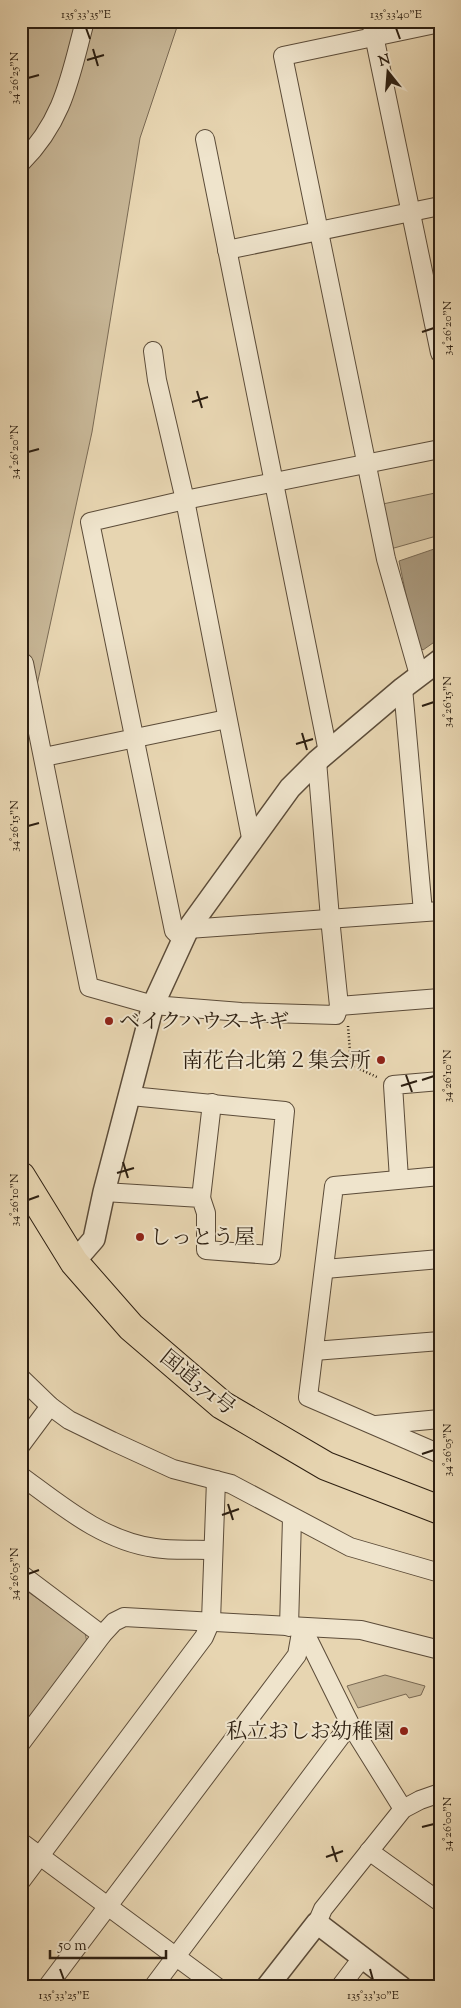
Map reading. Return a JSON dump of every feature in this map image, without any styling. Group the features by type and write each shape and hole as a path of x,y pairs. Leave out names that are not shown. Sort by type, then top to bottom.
{"highway":[{"name":"国道371号","path":"21,1176 74,1262 131,1327 222,1405 326,1466 432,1506"},
{"path":"326,1466 382,1500 440,1526"}],"street":[{"path":"21,163 45,136 62,104 85,21"},
{"path":"440,23 372,29 283,56 318,232 366,464 386,559 411,681 431,912 330,918 185,935 174,931 90,522 185,500 273,482 366,464 440,449"},
{"path":"372,29 440,353"},
{"path":"24,663 90,987 153,1005 241,1012 336,1015 339,1006 330,918 323,757 273,482 205,139"},
{"path":"227,250 440,206"},
{"path":"153,351 157,380 185,500 252,843"},
{"path":"74,1262 94,1239 104,1192 153,1005 185,935 290,788 411,681 440,660"},
{"path":"44,757 227,719"},
{"path":"339,1006 440,998"},
{"path":"399,1179 393,1084 440,1080"},
{"path":"130,1096 212,1103 285,1110 272,1255 206,1250 206,1213 201,1198 212,1103"},
{"path":"440,1176 334,1186 308,1397 376,1425 431,1452 440,1454"},
{"path":"104,1192 201,1198"},
{"path":"325,1270 440,1259"},
{"path":"314,1351 440,1341"},
{"path":"21,1378 50,1406 69,1420 173,1469 231,1484 292,1518 350,1547 440,1573"},
{"path":"21,1445 50,1406"},
{"path":"376,1425 440,1419"},
{"path":"21,1476 91,1526 134,1543 156,1548 212,1550"},
{"path":"21,1881 204,1637 211,1621 212,1550 216,1480"},
{"path":"47,1987 297,1655 292,1518"},
{"path":"21,1574 102,1635"},
{"path":"21,1743 102,1635 114,1622 124,1617 361,1630 440,1650"},
{"path":"295,1627 350,1724 402,1809"},
{"path":"153,1987 350,1724"},
{"path":"267,1987 317,1923 323,1910 402,1809 440,1793"},
{"path":"21,1842 216,1987"},
{"path":"369,1851 440,1902"},
{"path":"317,1923 401,1987"},
{"path":"340,1987 362,1958"}],"path":[{"path":"339,1006 348,1024 351,1065 393,1084"}],"shaded area":[{"path":"21,21 179,21 140,138 92,432 37,685 21,743"},
{"path":"440,492 440,535 387,550 378,505"},
{"path":"440,547 440,638 423,650 416,643 399,561"},
{"path":"21,1587 85,1632 87,1643 21,1730"},
{"path":"385,1675 425,1686 421,1695 409,1698 406,1694 358,1708 347,1686"}],"place":[{"name":"ベイクハウス キギ","path":"109,1021"},
{"name":"南花台北第２集会所","path":"381,1060"},
{"name":"しっとう屋","path":"140,1237"},
{"name":"私立おしお幼稚園","path":"404,1731"}]}
